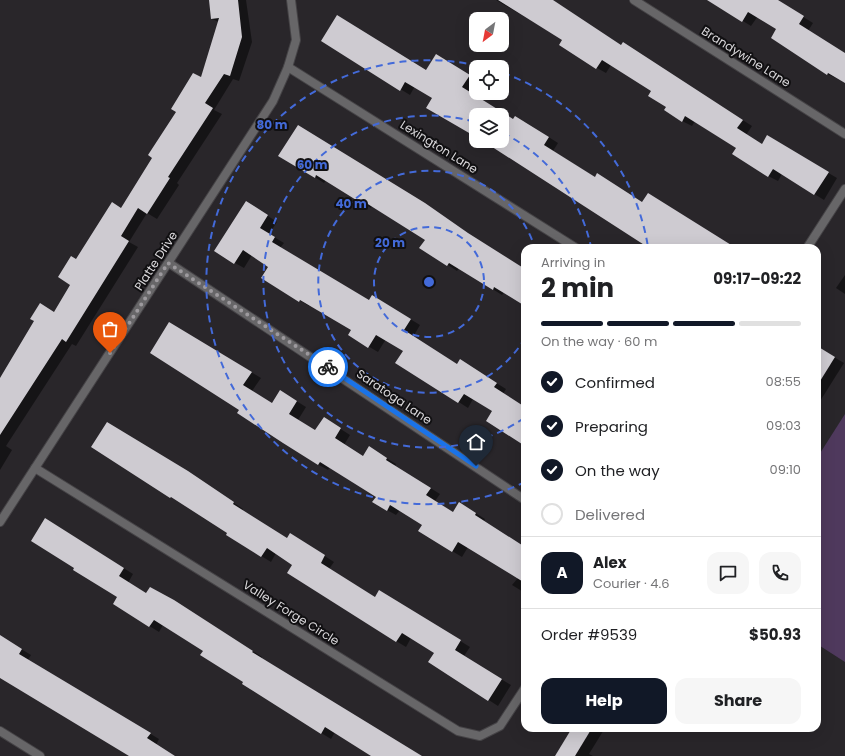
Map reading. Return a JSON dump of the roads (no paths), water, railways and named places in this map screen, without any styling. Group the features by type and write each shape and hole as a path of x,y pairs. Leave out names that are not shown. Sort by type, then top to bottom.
{"street":[{"name":"Platte Drive","path":"0,522 273,100 288,67 296,40 292,0"},
{"name":"Brandywine Lane","path":"634,0 845,134"},
{"name":"Lexington Lane","path":"288,67 570,244"},
{"path":"810,244 845,189"},
{"name":"Saratoga Lane","path":"168,263 521,497"},
{"name":"Valley Forge Circle","path":"35,468 458,731 480,736 500,726 521,694"},
{"path":"0,731 40,756"}]}
